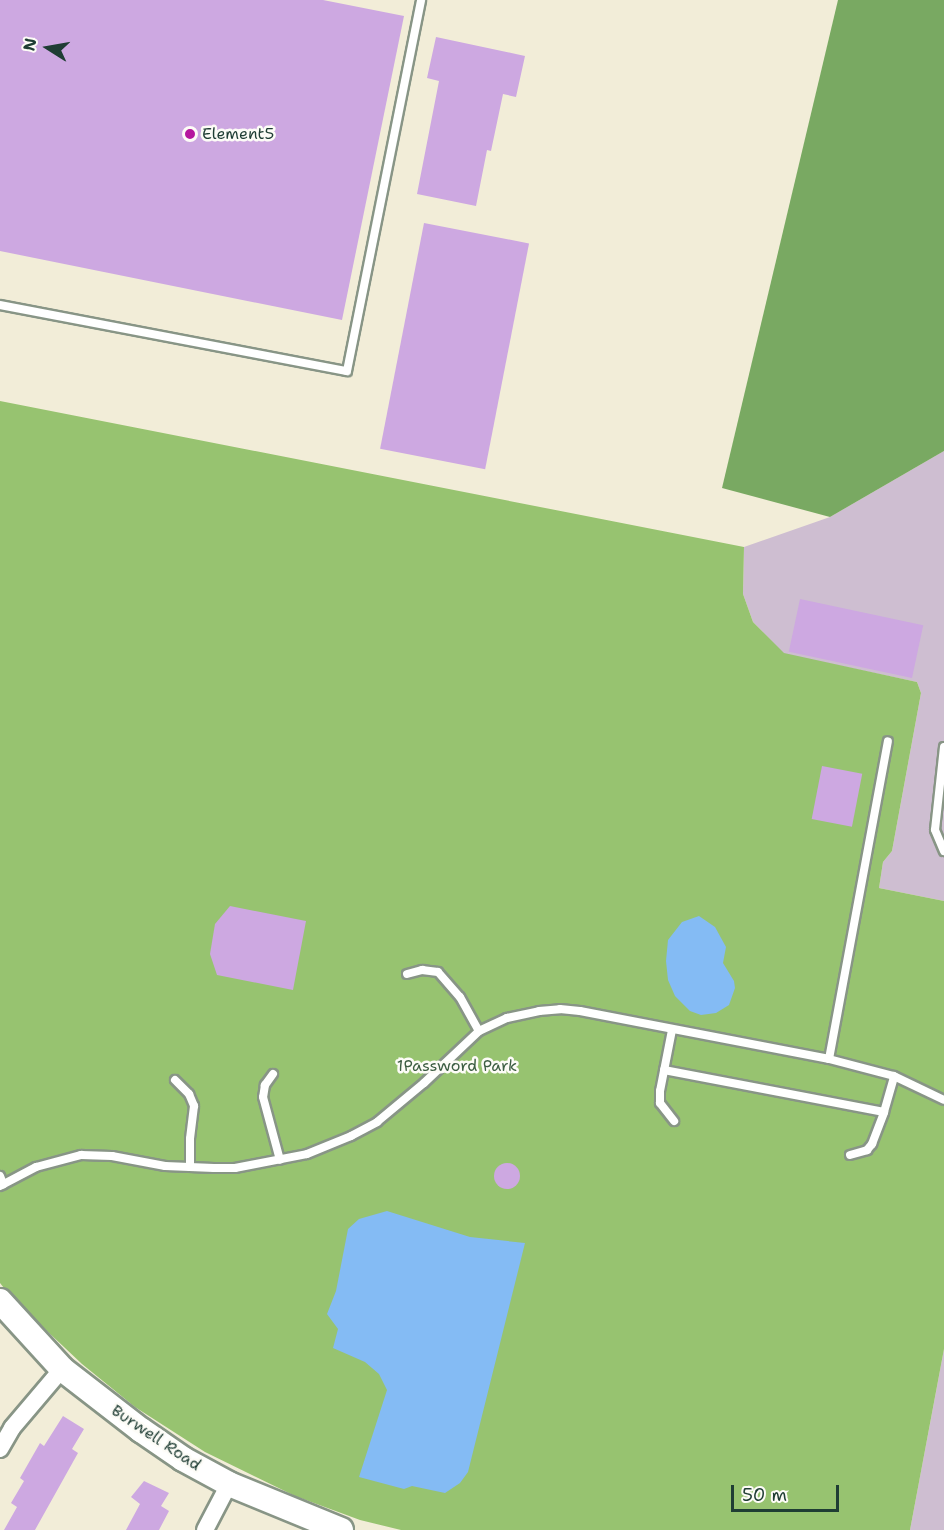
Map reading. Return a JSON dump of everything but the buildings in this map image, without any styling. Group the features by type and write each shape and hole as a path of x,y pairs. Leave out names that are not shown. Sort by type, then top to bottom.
{"main road":[{"name":"Burwell Road","path":"0,1301 62,1369 141,1430 183,1458 230,1484 341,1530"}],"street":[{"path":"0,1449 12,1428 62,1369"},
{"path":"204,1530 230,1484"}],"lane":[{"path":"0,305 347,371 421,0"},
{"path":"829,1059 888,741"},
{"path":"944,747 935,830 944,851"},
{"path":"407,974 422,970 438,972 460,997 479,1031"},
{"path":"1,1182 36,1167 81,1155 112,1156 190,1167 235,1167 307,1154 351,1136 377,1122 424,1083 479,1031 520,1014 560,1009 829,1059 894,1076 944,1100"},
{"path":"672,1030 660,1103 674,1121"},
{"path":"664,1070 884,1112"},
{"path":"273,1074 266,1085 264,1097 280,1160"},
{"path":"850,1155 867,1150 872,1144 894,1076"},
{"path":"175,1080 189,1094 194,1106 190,1167"}],"shaded area":[{"path":"944,451 944,901 879,888 883,862 892,851 921,693 917,682 784,654 753,622 743,594 744,547 830,517"},
{"path":"944,1349 944,1530 910,1530"}],"green space":[{"path":"838,0 944,0 944,451 830,517 722,488"},
{"name":"1Password Park","path":"0,401 744,547 743,594 753,622 784,653 917,682 921,693 892,851 883,862 879,888 944,901 944,1349 910,1530 401,1530 360,1520 295,1496 205,1452 135,1407 82,1364 12,1298 0,1283"}],"water":[{"path":"699,916 715,927 726,947 723,963 734,981 735,988 729,1005 716,1013 701,1015 690,1011 675,996 668,980 666,961 668,940 682,922"},
{"path":"387,1211 470,1237 525,1243 468,1472 460,1483 445,1493 412,1486 404,1489 359,1477 387,1390 379,1374 365,1362 333,1348 338,1329 327,1314 336,1291 348,1229 359,1219"}],"place":[{"name":"Element5","path":"190,134"}]}
